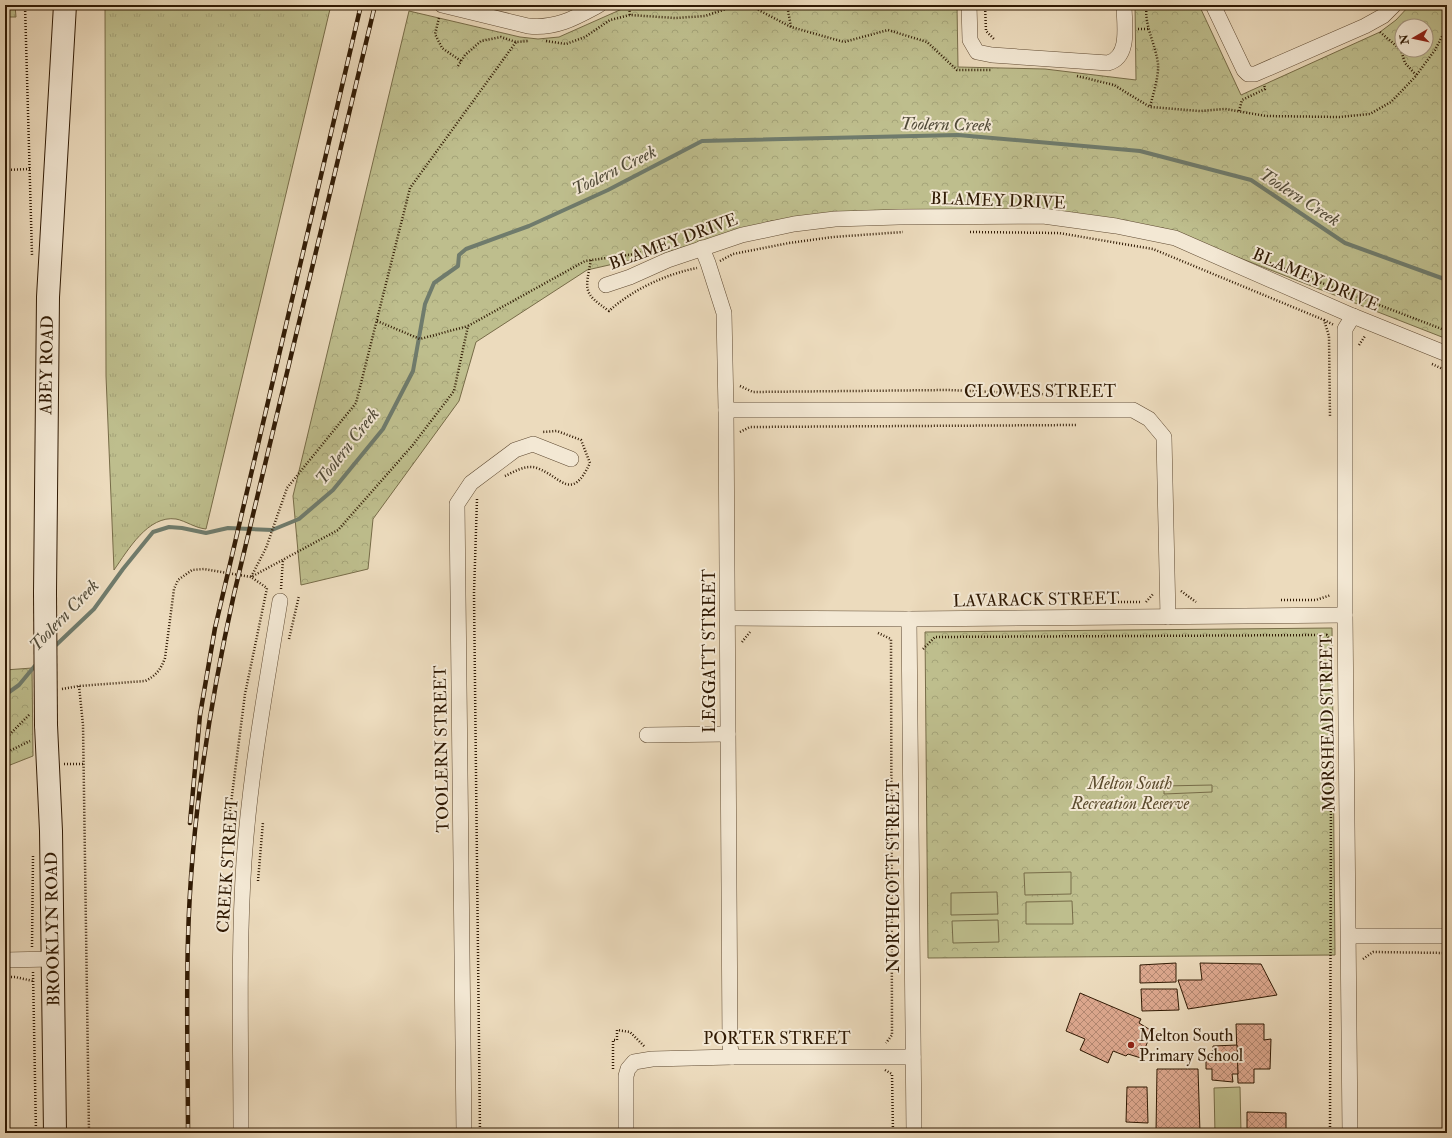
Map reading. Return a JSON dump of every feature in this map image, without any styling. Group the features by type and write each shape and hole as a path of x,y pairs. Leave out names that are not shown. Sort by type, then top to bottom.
{"street":[{"name":"ABEY ROAD","path":"39,718 45,593 48,297 65,5"},
{"path":"442,5 528,26 540,27 563,24 599,5"},
{"path":"969,5 970,40 977,52 992,55 1108,63 1118,58 1124,45 1124,5"},
{"path":"1213,5 1239,63 1248,74 1255,74 1373,22 1394,5"},
{"name":"BLAMEY DRIVE","path":"606,285 702,248 742,235 794,224 835,220 899,217 1043,216 1116,226 1175,238 1353,316 1447,354"},
{"name":"LEGGATT STREET","path":"702,248 704,269 724,313 732,1057"},
{"name":"MORSHEAD STREET","path":"1350,1133 1349,936 1338,615 1345,329 1353,316"},
{"name":"CLOWES STREET","path":"726,410 1133,410 1149,419 1164,437 1168,617"},
{"name":"TOOLERN STREET","path":"464,1133 457,504 471,483 515,450 533,444 571,459"},
{"name":"CREEK STREET","path":"241,1133 240,950 244,862 252,778 280,601"},
{"name":"LAVARACK STREET","path":"728,618 909,620 1338,615"},
{"name":"NORTHCOTT STREET","path":"909,620 914,1133"},
{"name":"BROOKLYN ROAD","path":"39,718 51,831 55,1133"},
{"path":"647,735 728,734"},
{"path":"1349,936 1447,936"},
{"path":"5,960 52,960"},
{"name":"PORTER STREET","path":"626,1133 626,1076 630,1064 641,1060 732,1057 913,1057"}],"path":[{"path":"442,5 435,34 442,48 461,62"},
{"path":"629,5 630,15"},
{"path":"787,5 791,27"},
{"path":"985,5 986,31 993,40 1000,41"},
{"path":"1147,5 1149,29 1156,47 1158,66 1150,107"},
{"path":"544,40 566,44 585,37 610,20 630,15 675,18 705,16 732,7 751,6 791,27 844,42 888,30 927,42 957,70 995,70"},
{"path":"1373,22 1376,29 1401,50 1405,63 1416,75"},
{"path":"1072,76 1114,85 1150,107 1200,111 1225,109 1266,116 1339,117 1370,114 1391,102 1416,75 1434,50 1447,27"},
{"path":"458,66 481,41 501,37 516,42 530,41"},
{"path":"250,577 266,548 287,488 356,403 410,188 516,42"},
{"path":"5,170 31,169"},
{"path":"704,269 723,261 733,254 789,243 834,236 905,232"},
{"path":"968,232 1059,234 1153,250 1324,320 1329,336 1330,422"},
{"path":"377,321 420,339 468,326 586,261 635,254 665,246"},
{"path":"1269,263 1447,331"},
{"path":"250,577 338,530 412,446 454,391 468,326"},
{"path":"740,386 753,392 948,390 1066,395"},
{"path":"739,432 750,427 1083,425"},
{"path":"280,601 283,559"},
{"path":"56,691 79,686 140,682 154,676 162,666 165,658 174,589 178,580 184,574 192,570 204,569 250,577 267,588 245,694 230,811"},
{"path":"1180,583 1181,591 1194,602 1202,602"},
{"path":"921,651 935,636 1327,635 1332,645 1338,615 1331,595 1331,587"},
{"path":"1146,602 1155,591"},
{"path":"1278,600 1316,600 1331,595"},
{"path":"288,646 299,596"},
{"path":"742,649 742,642 749,632 757,632"},
{"path":"876,632 891,639 892,1035 887,1043 879,1043"},
{"path":"79,686 84,725 89,1133"},
{"path":"5,739 39,718"},
{"path":"5,753 31,740 32,747"},
{"path":"1330,1133 1332,781"},
{"path":"258,882 263,820"},
{"path":"1362,959 1373,952 1447,953"},
{"path":"5,977 15,977 33,981"},
{"path":"877,1070 885,1070 892,1074 893,1133"}],"green space":[{"path":"5,5 15,5 16,17 5,17"},
{"path":"105,5 331,5 206,529 176,519 166,519 156,522 132,544 114,570 106,376"},
{"path":"714,5 957,5 958,67 1045,69 1136,80 1135,5 1199,5 1241,95 1380,32 1394,22 1394,58 1434,58 1434,18 1398,18 1410,5 1447,5 1447,339 1163,228 863,211 771,221 671,251 587,270 476,342 459,401 373,519 368,569 301,585 293,496 409,11 520,37 538,39 559,37 622,9 698,8"},
{"name":"Melton South Recreation Reserve","path":"1332,628 1335,955 928,958 925,632"},
{"path":"32,668 33,756 5,767 5,670"},
{"path":"1212,785 1212,792 1164,794 1164,786"},
{"path":"1071,872 1071,894 1025,895 1024,873"},
{"path":"997,892 998,914 951,915 951,893"},
{"path":"1072,901 1073,924 1026,924 1026,902"},
{"path":"998,920 999,942 953,943 952,921"},
{"path":"1240,1087 1241,1133 1215,1133 1214,1088"}],"building":[{"path":"1176,963 1176,982 1140,983 1140,965"},
{"path":"1200,963 1261,964 1277,995 1188,1009 1178,980 1202,980"},
{"path":"1141,989 1177,989 1179,1010 1142,1011"},
{"path":"1080,993 1141,1019 1139,1023 1152,1031 1141,1058 1128,1054 1126,1056 1113,1051 1108,1063 1080,1050 1085,1039 1066,1031"},
{"path":"1236,1024 1264,1024 1264,1040 1271,1039 1270,1069 1254,1069 1254,1083 1238,1083"},
{"path":"1237,1045 1238,1074 1232,1074 1233,1082 1212,1080 1212,1069 1206,1069 1206,1058 1212,1058 1213,1046"},
{"path":"1157,1069 1198,1069 1200,1133 1156,1132"},
{"path":"1127,1087 1147,1087 1148,1123 1126,1122"},
{"path":"1247,1112 1286,1113 1286,1133 1247,1133"}],"waterway":[{"name":"Toolern Creek","path":"54,647 94,609 123,569 153,532 169,527 206,533 228,528 272,530 299,519 333,490 383,429 413,371 425,304 434,283 458,266 459,255 466,249 529,226 608,190 702,141 958,135 1140,151 1251,180 1345,243 1447,280"},
{"name":"Toolern Creek","path":"5,695 19,685 38,662"}],"railway":[{"path":"190,823 200,715 215,628 361,5"},
{"path":"188,1133 187,988 190,896 197,809 209,722 234,594 375,5"}],"place":[{"name":"Melton South Primary School","path":"1131,1045"}]}
